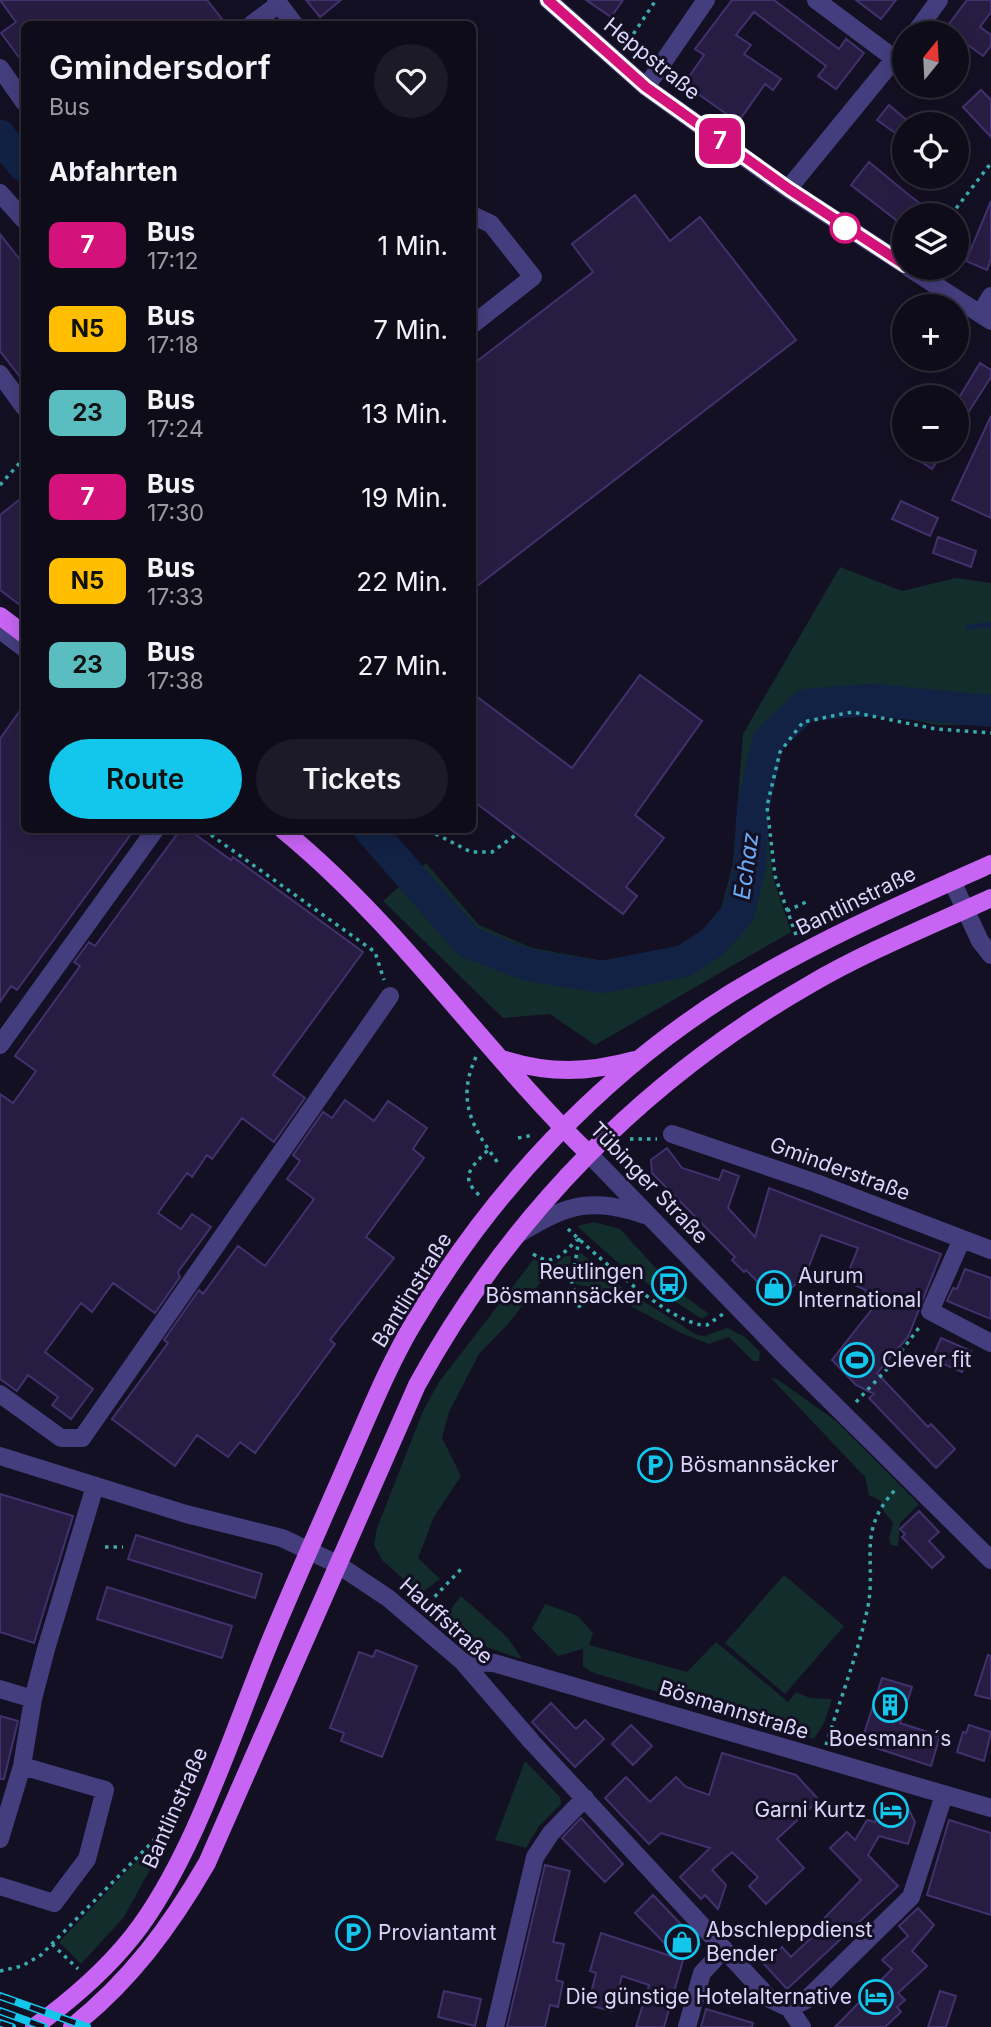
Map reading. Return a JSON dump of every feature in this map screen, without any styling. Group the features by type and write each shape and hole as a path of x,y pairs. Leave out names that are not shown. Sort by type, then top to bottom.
{"main road":[{"path":"0,616 21,632"},
{"name":"Tübinger Straße","path":"286,833 384,924 564,1129 589,1153"},
{"name":"Bantlinstraße","path":"34,2027 88,1984 133,1936 169,1879 309,1549 411,1327 475,1231 564,1129 641,1059 718,1002 764,973 839,933 991,864"},
{"path":"72,2027 116,1989 157,1943 207,1863 417,1385 453,1323 514,1237 589,1153 676,1075 770,1008 851,963 991,898"},
{"path":"502,1059 539,1070 574,1072 641,1059"}],"street":[{"name":"Heppstraße","path":"548,0 646,87 789,189 892,257"},
{"path":"646,87 706,0"},
{"path":"816,0 892,48"},
{"path":"256,21 277,2 292,21"},
{"path":"922,21 934,2"},
{"path":"789,189 892,63"},
{"path":"0,68 21,98"},
{"path":"0,193 21,217"},
{"path":"476,217 491,224 533,277 476,322"},
{"name":"Heppstraße","path":"927,280 985,317"},
{"path":"985,317 991,296"},
{"path":"0,374 21,403"},
{"path":"0,630 21,646"},
{"path":"0,1045 153,833"},
{"path":"951,881 980,941 991,955"},
{"path":"0,1394 61,1438 82,1438 390,996"},
{"name":"Gminderstraße","path":"672,1134 816,1183 991,1250"},
{"name":"Tübinger Straße","path":"589,1153 734,1304 991,1560"},
{"path":"514,1237 561,1209 582,1204 611,1205 651,1217"},
{"path":"962,1239 930,1311 991,1343"},
{"name":"Hauffstraße","path":"0,1456 186,1514 282,1538 337,1564 414,1618 463,1662 532,1742 770,1999 789,2008 803,2027"},
{"path":"0,1839 22,1766 33,1699 95,1486"},
{"name":"Bösmannstraße","path":"463,1662 494,1663 991,1808"},
{"path":"0,1689 33,1699"},
{"path":"0,1886 54,1903 87,1858 105,1790 22,1766"},
{"path":"789,2008 806,2000 911,1897 944,1795"},
{"path":"495,2027 535,1857 551,1833 585,1798"},
{"path":"687,2027 702,1973 724,1949"}],"path":[{"path":"616,61 656,0"},
{"path":"960,203 991,163"},
{"path":"0,485 21,461"},
{"path":"796,935 775,876 767,806 780,752 803,722 852,712 936,729 991,733"},
{"path":"208,833 375,952 390,996"},
{"path":"434,833 471,852 492,852 517,834"},
{"path":"786,911 806,902"},
{"path":"476,1057 466,1082 465,1093 476,1128 498,1163"},
{"path":"633,1138 655,1140 672,1134"},
{"path":"479,1195 469,1186 468,1179 470,1170 488,1150"},
{"path":"568,1229 629,1282 697,1324 710,1323 734,1304"},
{"path":"533,1254 545,1261 555,1261 579,1238"},
{"path":"579,1238 572,1283 580,1308"},
{"path":"844,1415 891,1365 930,1311"},
{"path":"821,1760 867,1611 872,1527 879,1509 909,1476"},
{"path":"105,1547 122,1547"},
{"path":"414,1618 463,1567"},
{"path":"0,1971 22,1966 52,1944 167,1827 177,1824"},
{"path":"52,1944 76,1967"}],"green space":[{"path":"840,567 902,591 956,578 991,583 991,725 937,725 853,708 802,720 776,752 764,806 773,877 791,932 595,1045 550,1014 503,1018 383,901 426,863 479,925 532,948 604,961 680,947 702,932 722,906 733,863 743,734"},
{"path":"594,1222 620,1229 664,1277 661,1280 673,1293 676,1290 709,1314 702,1319 625,1269 577,1226"},
{"path":"581,1253 624,1289 697,1335 704,1336 727,1328 745,1337 760,1352 759,1361 753,1361 729,1337 709,1344 681,1333 599,1289 575,1284 578,1254"},
{"path":"565,1256 571,1256 568,1281 545,1277 508,1324 479,1354 449,1412 442,1438 461,1476 434,1517 418,1558 440,1579 420,1594 382,1560 374,1545 377,1528 423,1411 439,1382 534,1259 544,1266 556,1264"},
{"path":"771,1378 777,1379 836,1421 919,1504 900,1523 898,1546 891,1545 889,1538 893,1523 882,1509 881,1501 869,1495 865,1477"},
{"path":"784,1575 844,1626 785,1694 725,1643"},
{"path":"461,1596 508,1638 522,1659 470,1639 444,1618"},
{"path":"545,1604 578,1616 593,1633 589,1645 687,1672 716,1642 788,1702 796,1692 810,1698 832,1699 824,1723 814,1739 591,1672 583,1666 583,1649 558,1656 532,1629"},
{"path":"525,1761 560,1797 561,1804 539,1826 526,1848 495,1840"},
{"path":"157,1840 165,1842 124,1917 81,1964 59,1942"}],"building":[{"path":"0,0 207,0 224,21 21,21 21,60 1,33 16,22"},
{"path":"306,0 341,0 320,17"},
{"path":"586,0 623,0 611,17"},
{"path":"732,0 774,0 839,49 846,39 864,53 836,89 818,76 826,66 754,12 736,35 751,45 744,54 781,79 773,90 765,84 738,122 684,84 704,55 695,49"},
{"path":"856,0 896,0 881,19"},
{"path":"967,0 991,0 991,12 980,27 991,35 991,46 983,56 970,46 970,21 951,21"},
{"path":"981,90 991,100 991,137 969,112 963,107"},
{"path":"889,105 897,112 892,112 892,131 877,120"},
{"path":"869,162 892,181 892,189 902,189 919,203 892,203 892,217 851,185"},
{"path":"635,195 670,241 700,217 796,340 476,587 476,362 593,272 572,244"},
{"path":"991,201 991,259 987,270 969,262 969,254"},
{"path":"0,234 21,261 21,378 0,351"},
{"path":"980,363 991,370 991,377 969,411 969,385 967,385"},
{"path":"991,416 991,518 952,500"},
{"path":"922,462 936,462 932,469"},
{"path":"21,498 21,606 0,590 0,515"},
{"path":"901,501 938,518 930,536 892,519"},
{"path":"938,537 976,551 971,567 933,553"},
{"path":"640,675 702,721 635,815 664,838 626,887 637,896 623,914 476,803 476,696 572,768"},
{"path":"21,709 21,833 132,833 17,990 11,986 0,1002 0,739"},
{"path":"178,833 193,833 231,860 233,857 363,952 273,1075 305,1098 274,1142 242,1118 212,1159 207,1155 192,1177 187,1173 158,1213 181,1229 192,1214 211,1227 178,1272 180,1277 155,1313 113,1283 92,1312 81,1303 45,1352 93,1389 71,1419 52,1405 58,1397 28,1375 17,1391 0,1379 0,1094 13,1103 36,1071 15,1056 80,966 74,962 89,942 95,946"},
{"path":"345,1100 374,1121 388,1101 427,1128 413,1149 424,1158 366,1237 394,1258 330,1340 335,1344 255,1453 240,1442 228,1457 197,1435 175,1466 112,1419 168,1343 164,1340 199,1290 203,1294 238,1246 265,1266 314,1199 287,1179 300,1161 293,1155 323,1112 332,1118"},
{"path":"667,1148 682,1168 719,1180 723,1170 739,1176 728,1208 755,1237 769,1188 941,1254 908,1337 877,1373 928,1427 931,1424 955,1449 936,1468 869,1398 874,1394 856,1385 832,1360 876,1304 863,1299 866,1290 845,1281 858,1248 821,1235 806,1274 777,1302 746,1270 744,1272 732,1260 735,1257 652,1173 651,1160"},
{"path":"965,1269 991,1278 991,1319 947,1301 953,1288 957,1289"},
{"path":"941,1338 971,1351 962,1372 932,1359"},
{"path":"0,1494 73,1516 34,1643 0,1632"},
{"path":"919,1511 939,1532 929,1541 944,1557 932,1568 902,1537 905,1534 900,1529"},
{"path":"136,1535 262,1574 255,1598 128,1559"},
{"path":"107,1587 232,1626 222,1658 97,1619"},
{"path":"376,1650 417,1666 382,1757 341,1741 344,1733 330,1728 359,1652 373,1657"},
{"path":"988,1655 991,1656 991,1699 975,1695"},
{"name":"Boesmann´s","path":"882,1678 912,1687 900,1723 940,1736 931,1766 861,1743"},
{"path":"551,1703 576,1729 585,1720 604,1739 575,1767 532,1722"},
{"path":"0,1716 18,1721 4,1779 0,1779"},
{"path":"631,1725 652,1746 633,1765 612,1744"},
{"path":"969,1725 991,1732 984,1761 957,1752 963,1732 966,1733"},
{"path":"722,1753 796,1775 819,1800 777,1839 804,1868 766,1904 749,1886 758,1877 732,1852 712,1870 726,1885 718,1909 705,1895 701,1899 680,1877 710,1848 661,1833 649,1844 605,1798 626,1777 650,1802 676,1777 686,1787 709,1795"},
{"path":"882,1800 908,1808 915,1822 908,1844 879,1836 868,1855 898,1886 787,1989 764,1964 782,1947 791,1957 815,1934 812,1931 861,1880 830,1848 847,1832 855,1840 867,1820 875,1822"},
{"path":"581,1818 623,1864 605,1882 562,1838"},
{"path":"949,1820 991,1833 991,1915 927,1895"},
{"path":"545,1865 570,1871 553,1942 564,1944 556,1980 563,1982 558,2007 550,2005 545,2027 507,2027"},
{"path":"653,1895 700,1944 683,1960 664,2027 636,2027 649,1985 622,1976 612,2011 588,2005 596,1973 590,1971 601,1933 680,1959 635,1913"},
{"path":"918,1908 934,1925 912,1951 927,1966 898,1993 905,2000 897,2007 901,2012 885,2027 835,2027 892,1969 882,1960 908,1936 899,1926"},
{"path":"444,1991 481,1999 475,2026 438,2017"},
{"path":"940,1991 956,1996 946,2027 928,2027"},
{"path":"706,2009 753,2023 752,2027 701,2027"}],"waterway":[{"name":"Echaz","path":"0,136 21,162"},
{"path":"968,627 991,625"},
{"name":"Echaz","path":"373,833 468,942 528,965 602,977 684,961 713,942 739,912 750,866 753,808 768,741 806,705 870,700 991,711"}],"railway":[{"path":"0,1996 87,2027"},
{"path":"0,2011 44,2027"},
{"path":"0,2023 12,2027"}],"bus line":[{"name":"7","path":"548,0 646,87 846,229 892,257"}],"place":[{"name":"Reutlingen Bösmannsäcker","path":"669,1284"},
{"name":"Aurum International","path":"774,1288"},
{"name":"Clever fit","path":"857,1360"},
{"name":"Bösmannsäcker","path":"655,1465"},
{"name":"Boesmann´s","path":"890,1705"},
{"name":"Garni Kurtz","path":"891,1810"},
{"name":"Proviantamt","path":"353,1933"},
{"name":"Abschleppdienst Bender","path":"682,1942"},
{"name":"Die günstige Hotelalternative","path":"876,1997"}]}
